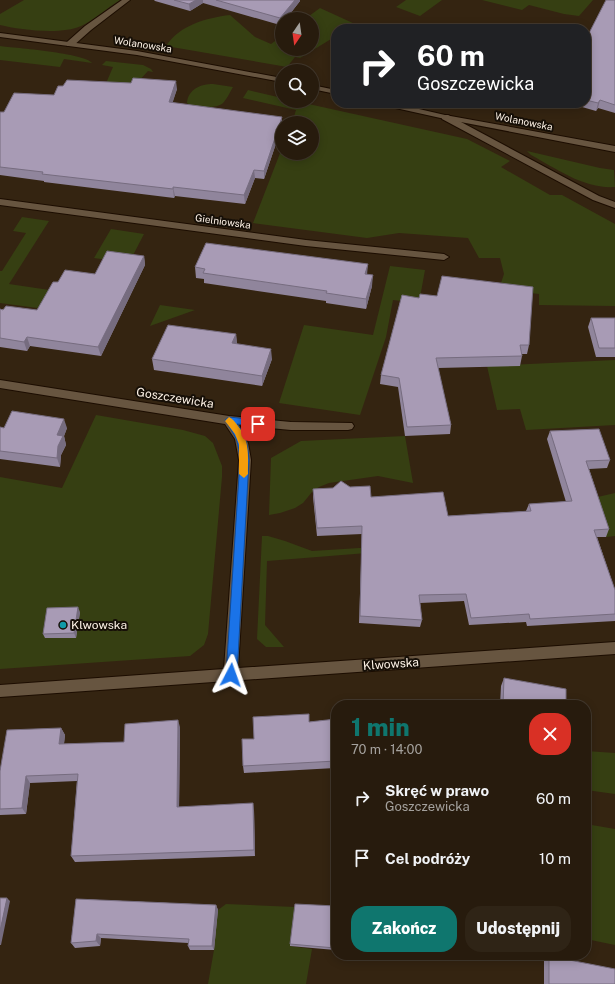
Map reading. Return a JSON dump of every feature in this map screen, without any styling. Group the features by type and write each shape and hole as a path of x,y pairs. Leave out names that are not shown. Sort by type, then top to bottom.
{"street":[{"path":"70,44 88,28 127,0"},
{"name":"Wolanowska","path":"0,36 70,44 182,61 275,79"},
{"path":"319,88 331,91"},
{"name":"Wolanowska","path":"404,108 444,117 615,149"},
{"path":"444,117 596,198 615,205"},
{"name":"Gielniowska","path":"0,202 306,243 444,257"},
{"name":"Goszczewicka","path":"0,384 229,420 291,426 348,426"},
{"path":"229,420 238,432 243,444 245,460 231,675"},
{"name":"Klwowska","path":"0,691 615,648"}],"green space":[{"path":"24,0 120,0 91,21 73,29 41,31 18,29 0,25 0,14"},
{"path":"406,0 442,0 420,16 396,7"},
{"path":"482,0 593,0 579,16 564,14 529,5 522,10"},
{"path":"320,8 355,24 331,24 331,39 319,46 319,12 315,12"},
{"path":"230,15 255,37 271,44 275,41 275,56 303,56 300,58 295,57 289,64 275,65 166,46 179,33 194,24 212,18"},
{"path":"0,46 77,56 87,59 92,63 64,59 60,67 0,60"},
{"path":"106,61 143,65 151,69 153,72 148,71 136,84 104,88 113,67 102,65"},
{"path":"213,84 233,87 223,103 216,106 205,107 194,106 187,103 190,94 196,88"},
{"path":"248,90 275,96 275,105 243,98"},
{"path":"319,106 467,139 510,161 501,167 550,195 562,195 615,224 615,306 539,305 539,294 499,289 504,274 500,258 479,258 468,238 399,233 367,238 253,223 277,160 319,160 319,116 294,116 296,110 287,108 319,108"},
{"path":"527,151 614,170 615,187 592,185 571,177 531,155"},
{"path":"22,217 49,221 9,284 56,291 45,309 0,303 0,271 2,271 26,233 13,231"},
{"path":"111,229 144,234 129,263 94,258"},
{"path":"390,266 425,270 419,303 393,300 386,337 360,415 279,403 304,325 373,335"},
{"path":"160,305 195,310 150,326"},
{"path":"615,360 615,425 526,430 520,409 497,410 487,366"},
{"path":"96,415 183,430 205,436 213,443 222,466 222,477 208,634 204,645 190,656 0,669 0,477 62,488"},
{"path":"405,436 413,483 378,476 329,483 312,492 303,503 295,508 269,515 271,458 301,441"},
{"path":"615,493 615,536 606,537 598,515 537,511"},
{"path":"262,536 268,536 285,541 312,551 391,546 392,551 267,561 265,625 284,647 266,647 257,639"},
{"path":"591,751 615,753 615,794 591,791"},
{"path":"591,825 615,829 615,945 591,940"},
{"path":"226,904 295,907 290,946 312,949 306,984 208,984 214,950 218,910"}],"building":[{"path":"174,0 196,0 189,4"},
{"path":"216,0 295,0 285,12 275,12 275,17"},
{"path":"606,0 615,0 615,105 600,100 598,103 591,101 591,29"},
{"path":"133,78 176,81 169,102 275,116 275,138 264,171 254,170 244,195 173,187 173,189 42,174 43,172 0,167 0,112 4,112 14,93 54,95 58,86 63,86 67,80 131,83"},
{"path":"206,243 368,264 365,274 373,275 366,299 326,293 327,291 203,273 205,269 195,267"},
{"path":"107,251 144,256 98,347 27,337 24,342 0,338 0,309 3,310 6,306 37,310 53,282 58,282 65,270 95,274"},
{"path":"442,276 533,287 529,345 520,345 522,356 436,358 451,425 407,427 399,378 381,375 402,295 419,298 420,294 437,296"},
{"path":"591,318 615,318 615,348 599,348"},
{"path":"168,325 236,334 232,343 271,349 262,376 152,359"},
{"path":"12,411 64,419 57,435 63,436 58,446 57,458 0,451 0,427 4,428"},
{"path":"599,429 610,460 586,461 609,529 594,530 615,590 615,614 530,619 529,614 471,618 466,594 419,595 422,620 360,616 362,526 317,528 313,489 333,488 341,481 350,487 370,486 371,497 443,492 448,516 531,511 529,504 572,501 550,431"},
{"name":"Klwowska","path":"78,607 74,633 43,634 47,608"},
{"path":"504,678 566,689 566,700 503,700"},
{"path":"309,714 309,722 331,720 331,761 243,766 242,739 254,739 253,717"},
{"path":"178,720 177,807 253,803 254,850 71,856 78,774 26,776 22,808 0,809 0,771 7,730 61,728 59,744 124,742 125,724"},
{"path":"0,898 7,898 0,931"},
{"path":"76,899 216,905 212,946 188,946 189,939 97,934 96,941 71,943"},
{"path":"295,904 331,906 331,948 290,944"},
{"path":"549,960 569,960 615,969 615,984 549,984"}],"slow traffic":[{"path":"229,421 238,432 243,444 245,460 244,474"}],"place":[{"name":"Klwowska","path":"63,625"}],"route":[{"path":"231,675 245,460 243,444 238,432 229,420 258,424"}]}
